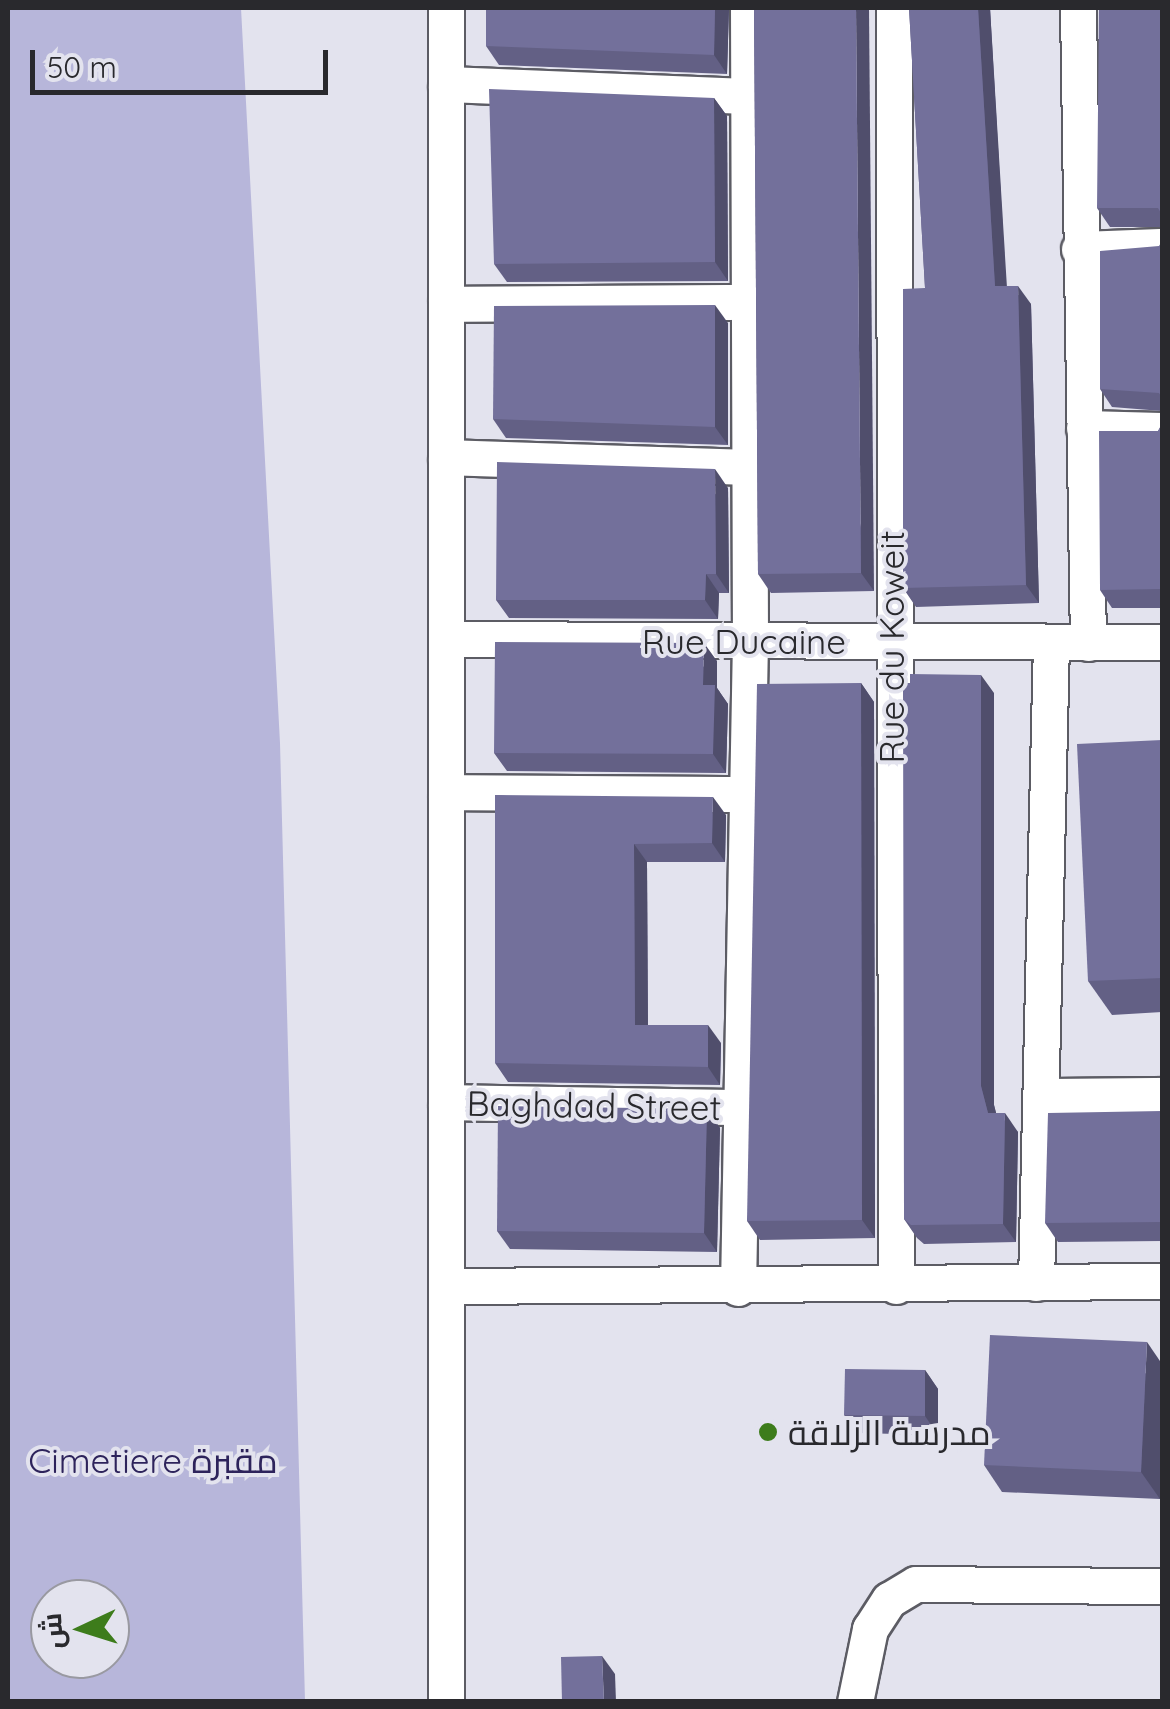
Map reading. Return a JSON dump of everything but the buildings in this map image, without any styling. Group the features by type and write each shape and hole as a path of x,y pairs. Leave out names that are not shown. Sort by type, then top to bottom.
{"street":[{"path":"446,8 446,1702"},
{"path":"738,1288 750,641 745,302 748,8"},
{"name":"Rue du Koweit","path":"894,8 890,641 896,1286"},
{"path":"1078,8 1088,643"},
{"path":"446,84 748,96"},
{"path":"1079,249 1162,246"},
{"path":"446,304 745,302"},
{"path":"1084,428 1162,430"},
{"path":"446,457 747,467"},
{"name":"Rue Ducaine","path":"446,639 1162,642"},
{"path":"1036,1283 1052,642"},
{"path":"446,792 746,794"},
{"path":"1041,1096 1162,1096"},
{"name":"Baghdad Street","path":"446,1102 742,1107"},
{"path":"446,1286 738,1288 1162,1280"},
{"path":"854,1702 870,1628 889,1600 916,1584 1162,1586"}],"green space":[{"name":"Cimetiere مقبرة","path":"8,8 241,8 280,743 305,1701 8,1701"}],"place":[{"name":"مدرسة الزلاقة","path":"768,1432"}]}
